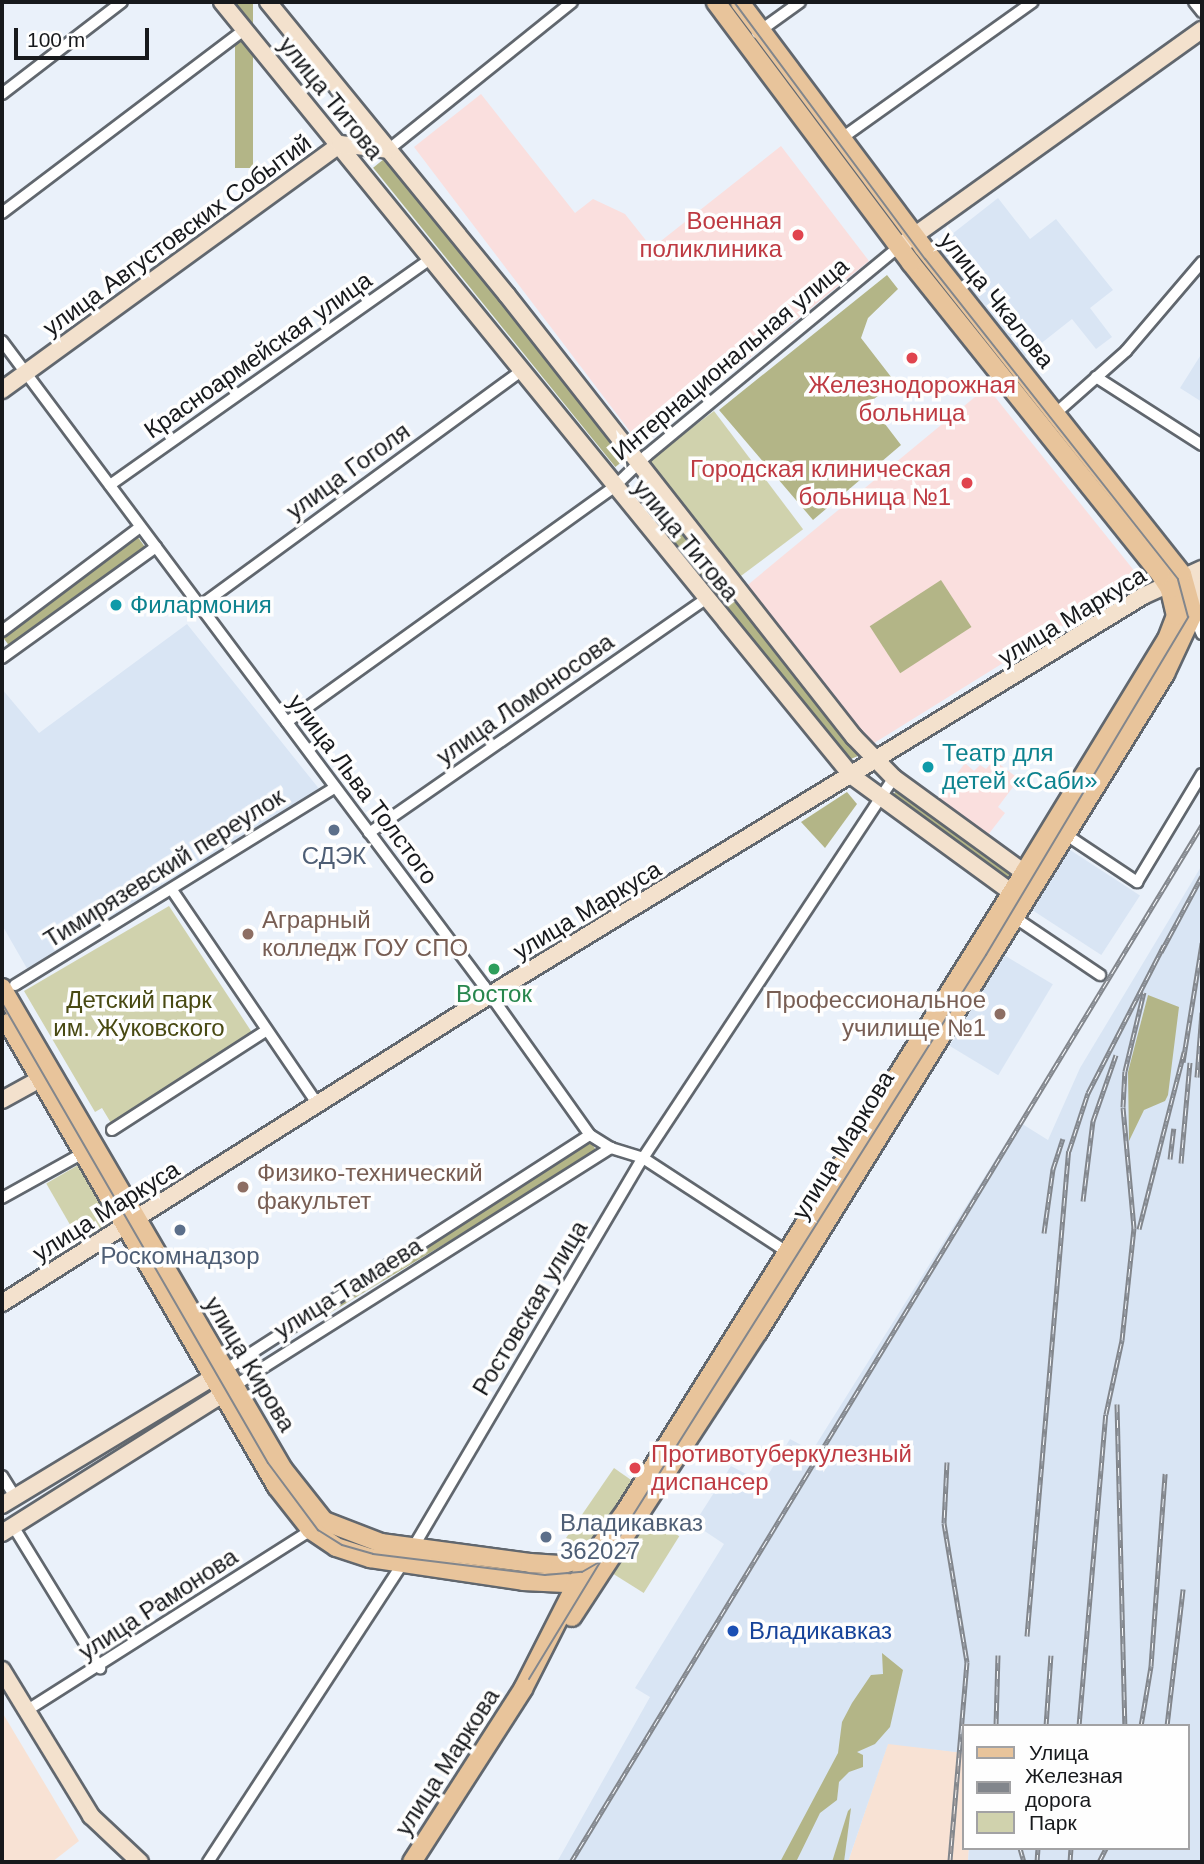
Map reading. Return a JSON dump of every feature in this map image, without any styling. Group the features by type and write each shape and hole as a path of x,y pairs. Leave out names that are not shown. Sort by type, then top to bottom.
{"main road":[{"name":"улица Чкалова","path":"716,2 899,247 1185,581"},
{"name":"улица Чкалова","path":"740,2 915,236 1056,412 1185,581 1193,614"},
{"name":"улица Маркова","path":"412,1862 523,1689 592,1556 625,1512 784,1251 1030,877 1167,639 1185,581"},
{"name":"улица Маркова","path":"1030,877 1065,834 1165,674 1193,614"},
{"name":"улица Маркова","path":"523,1689 533,1680 695,1433 1014,917 1017,897"},
{"name":"улица Кирова","path":"8,986 45,1076 82,1153 130,1222"},
{"name":"улица Кирова","path":"2,1011 45,1076 229,1390 295,1486 324,1521 360,1538 412,1547 545,1564 574,1563 592,1556"},
{"name":"улица Кирова","path":"229,1390 277,1486 311,1530 351,1554 547,1583 577,1585 596,1581"},
{"path":"547,1583 565,1601 563,1615"}],"street":[{"path":"2,94 122,2"},
{"name":"улица Титова","path":"222,2 340,144 614,487 852,776 878,799 1017,897"},
{"name":"улица Титова","path":"268,2 876,763 1030,877"},
{"path":"388,150 572,2"},
{"path":"746,42 800,2"},
{"path":"842,138 1033,2"},
{"path":"1194,2 1202,12"},
{"path":"2,213 245,29"},
{"name":"Интернациональная улица","path":"287,722 614,487 639,463 899,247 1202,30"},
{"name":"улица Августовских Событий","path":"2,390 340,144 388,150"},
{"name":"Красноармейская улица","path":"110,485 430,259"},
{"path":"1056,412 1126,351 1202,262"},
{"name":"улица Льва Толстого","path":"2,341 491,995 590,1135 611,1149 643,1158 800,1261"},
{"name":"улица Гоголя","path":"201,606 521,371"},
{"path":"1096,377 1202,445"},
{"path":"3,627 140,527"},
{"path":"2,658 156,547"},
{"name":"улица Маркуса","path":"2,1303 491,995 876,763 1143,596 1185,581 1202,569"},
{"name":"улица Ломоносова","path":"369,833 706,599"},
{"name":"улица Чкалова","path":"1193,614 1202,634"},
{"path":"1065,834 1136,882 1202,774"},
{"name":"Ростовская улица","path":"208,1862 399,1563 412,1547 643,1158 894,778"},
{"name":"Тимирязевский переулок","path":"8,986 172,890 335,787"},
{"path":"172,890 318,1105"},
{"path":"1014,917 1100,975"},
{"path":"112,1130 267,1030"},
{"path":"2,1100 45,1076"},
{"name":"улица Тамаева","path":"8,1501 219,1374 590,1135"},
{"name":"улица Тамаева","path":"7,1530 611,1149"},
{"path":"2,1198 82,1153"},
{"path":"2,1476 8,1501"},
{"path":"7,1530 100,1668"},
{"name":"улица Рамонова","path":"26,1712 100,1668 311,1530"},
{"path":"4,1681 91,1816 140,1862"}],"shaded area":[{"path":"481,94 575,213 593,199 625,214 652,248 781,146 869,261 641,446 414,147"},
{"path":"998,198 1030,239 1056,219 1113,290 1090,308 1112,337 1096,349 1072,319 1020,360 933,249"},
{"path":"1202,353 1202,402 1180,388"},
{"name":"Городская клиническая больница №1","path":"987,387 1140,578 871,745 744,588"},
{"path":"187,624 320,790 29,972 2,925 2,689 39,733"},
{"path":"994,760 1019,779 998,807 1005,813 984,840 935,803 965,763 974,771 980,765 986,769"},
{"path":"1067,848 1140,895 1101,955 1028,908"},
{"path":"1202,865 1202,1862 968,1862 969,1850 1190,1850 1190,1724 962,1724 962,1753 888,1744 848,1862 557,1862 650,1697 635,1688 724,1544 694,1524 731,1466 763,1483 790,1439 812,1451 1019,1122 1048,1140 1080,1068"},
{"name":"Профессиональное училище №1","path":"1004,955 1053,984 998,1075 949,1046"},
{"path":"2,1712 79,1841 52,1862 2,1862"},
{"path":"888,1743 962,1753 962,1850 969,1850 968,1862 848,1862"}],"green space":[{"path":"235,2 253,2 253,168 235,168"},
{"path":"384,159 626,458 615,467 373,168"},
{"path":"887,275 898,289 868,318 861,338 895,382 869,403 901,445 813,520 719,410"},
{"path":"714,411 803,529 735,580 646,462"},
{"path":"642,485 858,756 846,761 631,494"},
{"path":"137,536 145,547 9,646 2,634"},
{"path":"941,580 971,627 900,673 870,626"},
{"path":"898,788 1016,874 1007,887 889,801"},
{"path":"847,792 857,804 825,848 801,822"},
{"name":"Детский парк им. Жуковского","path":"169,906 253,1034 111,1123 102,1108 95,1112 24,991"},
{"path":"1148,995 1179,1007 1168,1095 1165,1101 1144,1110 1129,1141 1128,1072"},
{"path":"591,1142 597,1152 247,1363 240,1353"},
{"path":"80,1164 114,1224 81,1243 46,1184"},
{"path":"207,1385 214,1395 16,1533 10,1523"},
{"path":"614,1468 634,1482 601,1533 576,1546 566,1538"},
{"path":"647,1516 679,1536 644,1593 611,1573"},
{"path":"882,1653 903,1670 890,1727 875,1744 857,1752 863,1755 863,1767 849,1772 839,1782 837,1800 820,1813 796,1862 780,1862 838,1753 842,1722 852,1703 871,1675 883,1674"},
{"path":"851,1808 844,1862 832,1862 848,1811"}],"tram line":[{"path":"2,1003 268,1463 318,1530 342,1545 373,1554 545,1575 582,1572 606,1558 986,955 1188,617 1178,579 925,259 734,2"},
{"path":"529,1679 600,1562"}],"railway":[{"path":"571,1862 1202,825"},
{"path":"1161,952 1202,876"},
{"path":"1183,1062 1202,943"},
{"path":"1027,1636 1069,1151 1088,1093 1164,945"},
{"path":"1079,1724 1106,1414 1122,1340 1134,1228 1123,1107 1125,1071 1144,992"},
{"path":"1197,1077 1202,1012"},
{"path":"1139,1229 1184,1052"},
{"path":"1083,1201 1093,1121 1116,1055"},
{"path":"1181,1163 1190,1062"},
{"path":"1170,1159 1174,1128"},
{"path":"1044,1233 1053,1169 1063,1139"},
{"path":"1117,1404 1125,1724"},
{"path":"947,1462 944,1523 967,1662 950,1862"},
{"path":"1141,1724 1151,1666 1165,1474"},
{"path":"1167,1724 1183,1589"},
{"path":"996,1724 998,1655"},
{"path":"1046,1724 1051,1655"},
{"path":"1021,1850 1024,1862"},
{"path":"1037,1862 1038,1850"},
{"path":"1070,1862 1071,1850"},
{"path":"1099,1862 1105,1850"}],"place":[{"name":"Военная поликлиника","path":"798,235"},
{"name":"Железнодорожная больница","path":"912,358"},
{"name":"Городская клиническая больница №1","path":"967,483"},
{"name":"Филармония","path":"116,605"},
{"name":"Театр для детей «Саби»","path":"928,767"},
{"name":"СДЭК","path":"334,830"},
{"name":"Аграрный колледж ГОУ СПО","path":"248,934"},
{"name":"Восток","path":"494,969"},
{"name":"Профессиональное училище №1","path":"1000,1014"},
{"name":"Физико-технический факультет","path":"243,1187"},
{"name":"Роскомнадзор","path":"180,1230"},
{"name":"Противотуберкулезный диспансер","path":"635,1468"},
{"name":"Владикавказ 362027","path":"546,1537"},
{"name":"Владикавказ","path":"733,1631"}]}
